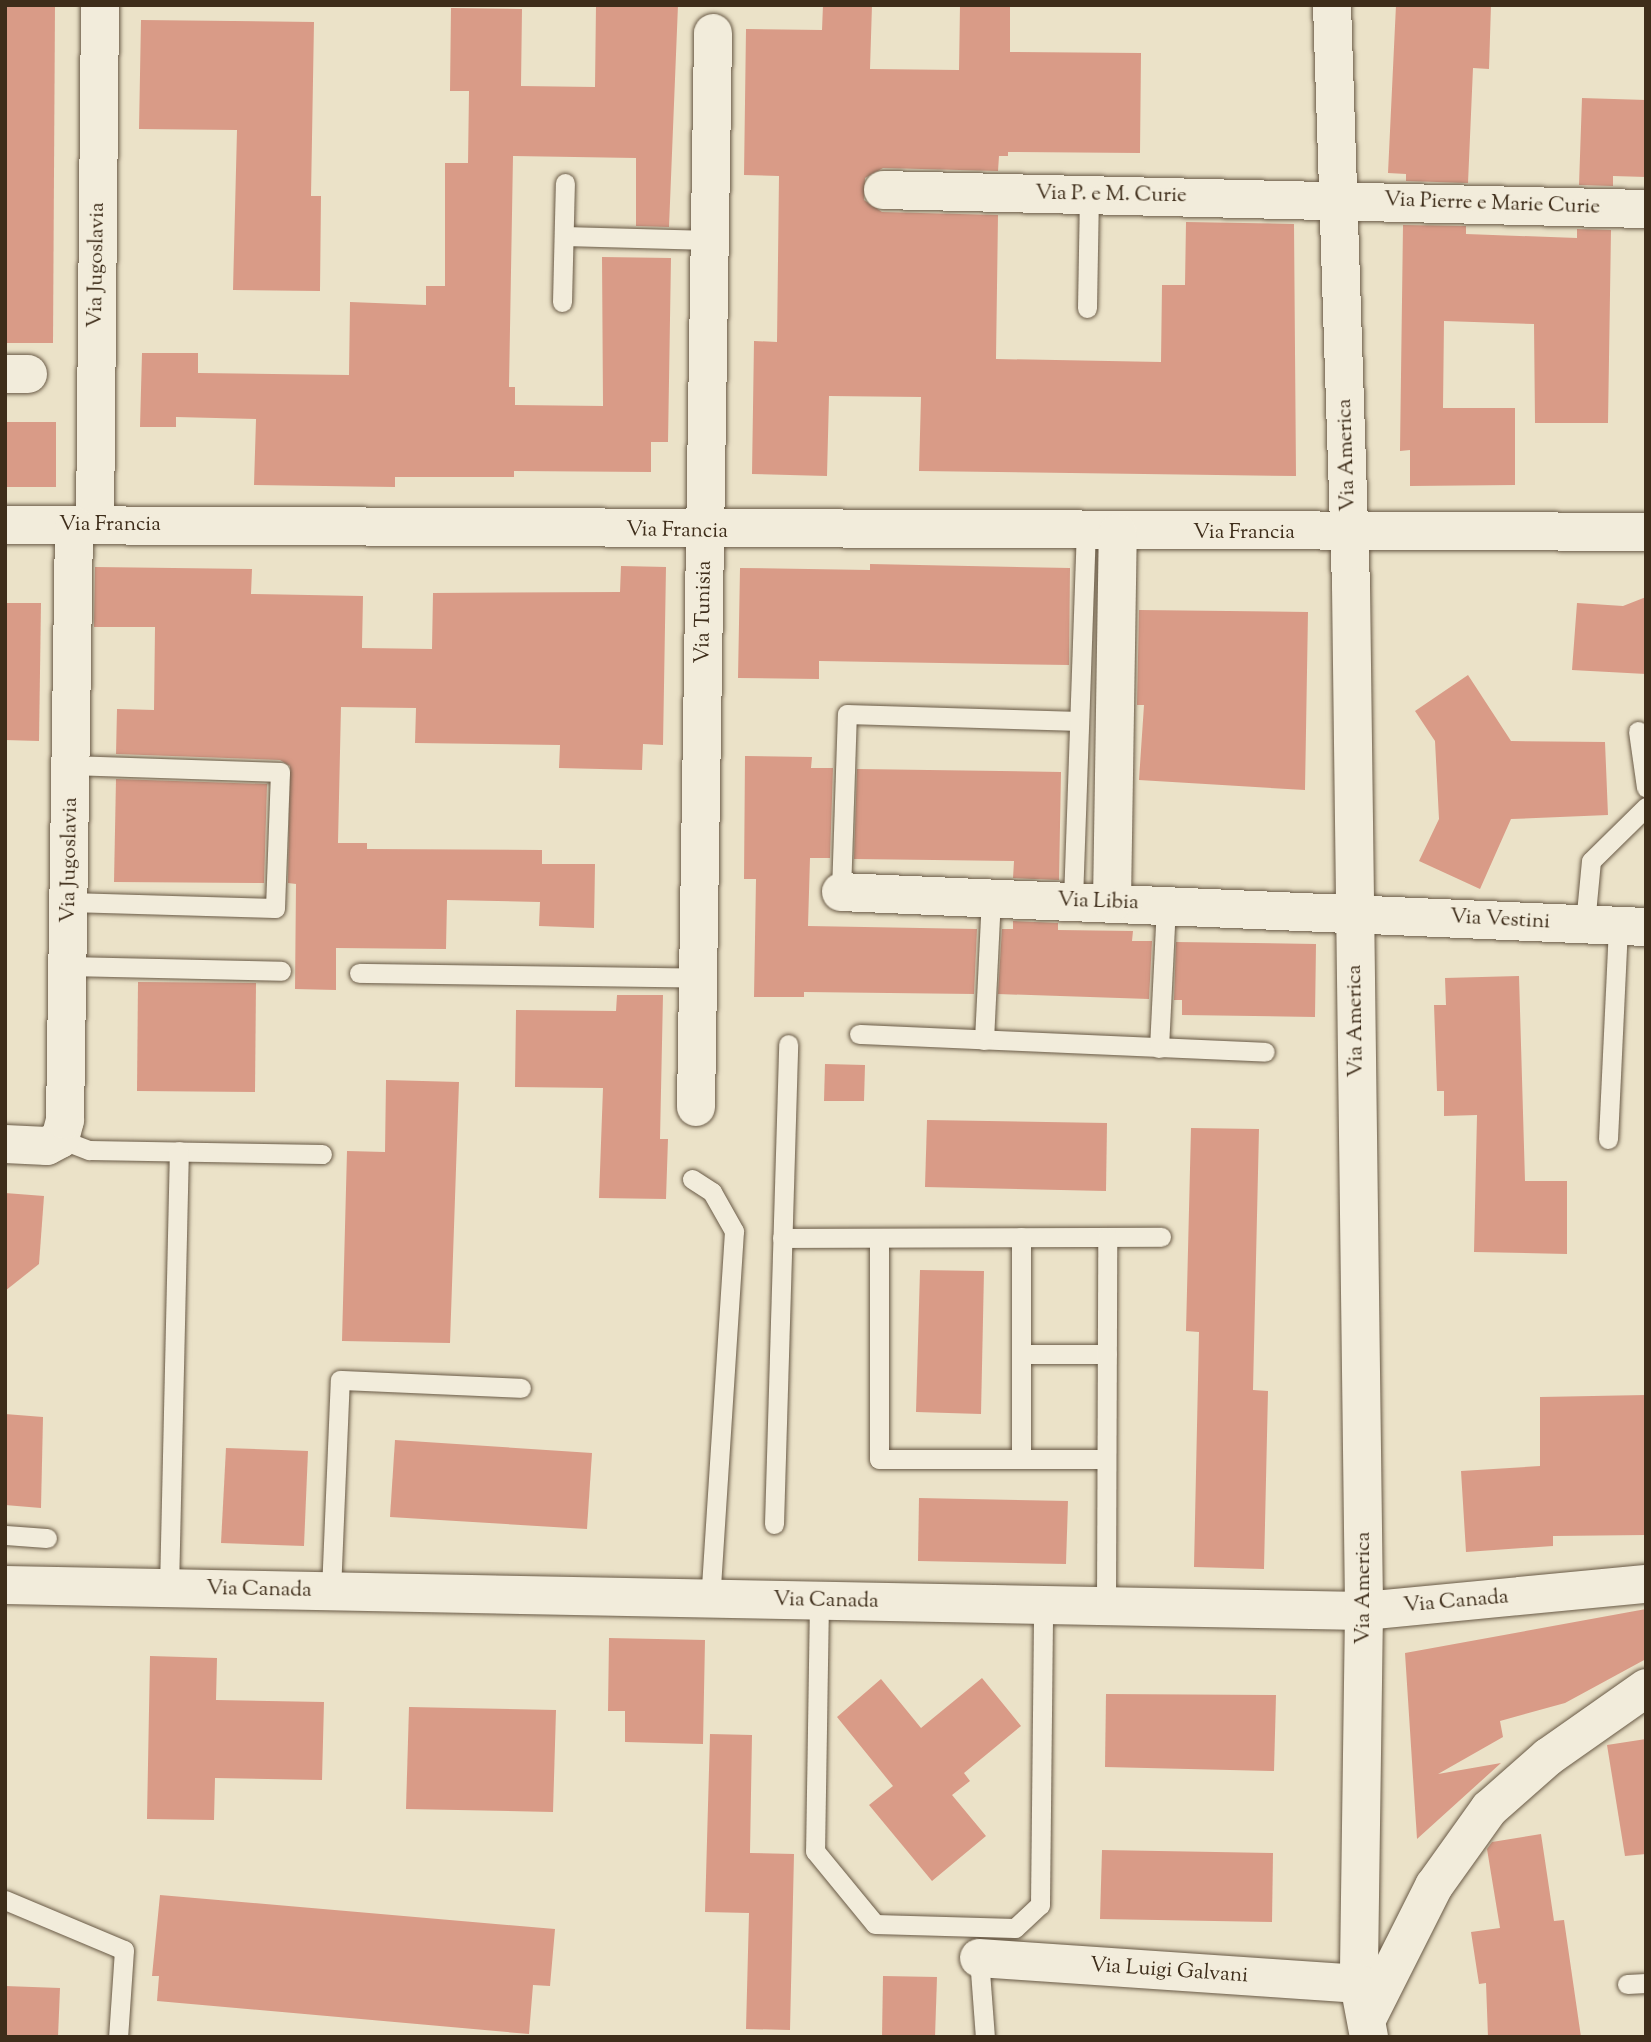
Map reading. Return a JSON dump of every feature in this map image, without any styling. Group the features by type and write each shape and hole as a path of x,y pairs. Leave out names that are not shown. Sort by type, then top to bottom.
{"street":[{"name":"Via Jugoslavia","path":"60,1139 65,1120 71,765 84,525 100,5"},
{"name":"Via America","path":"1332,5 1350,534 1364,1611 1365,2013"},
{"name":"Via Tunisia","path":"696,1107 713,33"},
{"name":"Via P. e M. Curie","path":"883,190 1339,200"},
{"name":"Via Pierre e Marie Curie","path":"1339,200 1646,209"},
{"name":"Via Francia","path":"5,525 1102,533 1646,533"},
{"path":"1102,533 1112,902"},
{"name":"Via Libia","path":"841,892 1354,914"},
{"name":"Via Vestini","path":"1354,914 1616,925"},
{"path":"5,1144 47,1146 60,1139"},
{"name":"Via Canada","path":"5,1585 1364,1611 1646,1584"},
{"path":"1365,2013 1434,1886 1489,1810 1548,1757 1646,1688"},
{"name":"Via Luigi Galvani","path":"979,1958 1365,2013"}],"lane":[{"path":"562,302 565,183"},
{"path":"1087,307 1088,194"},
{"path":"564,236 710,240"},
{"path":"1073,900 1079,721 1102,533"},
{"path":"841,892 847,714 1079,721"},
{"path":"1638,731 1646,787"},
{"path":"69,902 275,908 280,772 71,765"},
{"path":"1608,1139 1616,925 1591,860 1646,807"},
{"path":"984,1040 991,898"},
{"path":"1159,1048 1166,905"},
{"path":"68,966 281,971"},
{"path":"359,973 698,978"},
{"path":"859,1034 1265,1052"},
{"path":"775,1524 788,1044"},
{"path":"60,1139 89,1150 322,1154"},
{"path":"169,1588 179,1151"},
{"path":"692,1179 712,1192 734,1231 710,1598"},
{"path":"1021,1237 1021,1459"},
{"path":"1106,1606 1107,1237"},
{"path":"782,1238 1161,1237"},
{"path":"879,1238 879,1459 1106,1459"},
{"path":"1021,1354 1107,1354"},
{"path":"331,1591 340,1380 521,1388"},
{"path":"5,1535 47,1538"},
{"path":"819,1601 815,1851 875,1924 1015,1928 1040,1905 1043,1604"},
{"path":"5,1900 124,1950 118,2037"},
{"path":"979,1958 985,2037"}],"building":[{"path":"5,5 55,5 53,343 5,343"},
{"path":"596,5 678,5 669,227 636,226 636,158 513,156 509,387 515,387 515,405 603,406 602,257 671,258 668,442 651,442 651,472 514,471 514,477 395,477 395,487 254,485 256,419 176,417 176,427 140,427 142,353 198,353 198,373 349,375 350,302 426,305 426,286 445,286 445,163 468,163 469,91 450,91 451,8 522,9 521,86 595,87"},
{"path":"823,5 872,5 870,69 959,70 960,5 1010,5 1010,52 1141,53 1140,153 1008,152 1008,156 999,156 998,171 883,168 865,178 864,200 882,212 998,215 996,359 1161,362 1162,285 1185,285 1186,222 1294,224 1296,476 919,471 921,397 829,396 827,476 752,474 754,341 777,342 779,176 744,175 746,29 822,30"},
{"path":"1396,5 1491,5 1489,69 1473,68 1468,183 1406,181 1406,174 1388,173"},
{"path":"141,20 314,22 311,196 321,196 320,291 233,290 237,130 139,129"},
{"path":"1582,98 1646,100 1646,177 1613,176 1613,186 1579,185"},
{"path":"1403,225 1466,226 1466,234 1577,238 1577,229 1611,230 1608,423 1535,423 1534,324 1444,321 1443,408 1515,408 1515,485 1410,486 1410,450 1400,451"},
{"path":"5,422 56,422 56,487 5,487"},
{"path":"870,564 1070,568 1069,665 819,661 819,679 738,678 740,568 870,570"},
{"path":"621,566 666,567 663,745 643,744 642,770 559,768 560,745 415,743 416,708 341,707 338,843 367,843 367,849 542,850 542,864 595,864 594,928 539,926 540,902 447,900 446,949 336,948 336,990 295,989 296,884 288,883 290,766 280,760 116,754 117,709 154,710 155,627 94,627 95,567 252,569 251,594 363,596 362,648 432,649 433,593 620,592"},
{"path":"1646,597 1646,674 1572,670 1577,603 1623,606"},
{"path":"5,603 41,603 39,741 5,740"},
{"path":"1139,610 1308,612 1305,790 1139,780 1144,705 1137,705"},
{"path":"1468,675 1511,741 1605,742 1608,815 1511,819 1480,889 1419,861 1439,819 1435,741 1415,711"},
{"path":"745,756 812,757 811,768 833,768 830,858 810,858 808,926 977,929 974,994 804,992 804,997 754,997 756,879 744,879"},
{"path":"857,769 1061,772 1059,880 1013,878 1014,861 854,859"},
{"path":"116,779 267,784 264,883 114,882"},
{"path":"1013,921 1058,923 1058,930 1133,931 1132,941 1152,941 1149,999 998,994 1002,929 1013,929"},
{"path":"1176,942 1316,944 1315,1017 1182,1015 1182,1000 1174,1000"},
{"path":"1519,976 1525,1181 1567,1181 1567,1254 1474,1252 1477,1115 1444,1116 1444,1091 1437,1091 1434,1005 1446,1005 1445,978"},
{"path":"138,982 256,983 255,1092 137,1091"},
{"path":"617,995 663,995 660,1139 668,1139 666,1199 599,1198 603,1088 515,1087 516,1010 616,1011"},
{"path":"825,1064 865,1065 864,1101 824,1101"},
{"path":"386,1080 459,1082 450,1343 342,1341 347,1151 385,1152"},
{"path":"927,1120 1107,1123 1106,1191 925,1187"},
{"path":"1191,1128 1259,1129 1253,1390 1268,1391 1264,1569 1194,1567 1199,1332 1186,1331"},
{"path":"5,1193 44,1196 39,1264 5,1291"},
{"path":"920,1270 984,1271 981,1414 916,1412"},
{"path":"1646,1395 1646,1535 1553,1536 1553,1546 1466,1552 1461,1471 1540,1466 1540,1397"},
{"path":"5,1414 43,1417 41,1508 5,1505"},
{"path":"395,1440 592,1453 587,1529 390,1517"},
{"path":"226,1448 308,1451 304,1546 221,1543"},
{"path":"919,1498 1068,1501 1066,1564 918,1561"},
{"path":"1646,1609 1646,1659 1565,1703 1500,1721 1503,1737 1438,1774 1501,1763 1417,1839 1405,1653"},
{"path":"609,1638 705,1640 703,1744 625,1742 625,1711 608,1711"},
{"path":"150,1656 217,1658 216,1700 324,1702 322,1780 215,1778 214,1820 147,1819"},
{"path":"982,1678 1021,1726 964,1773 970,1781 952,1795 986,1836 932,1881 869,1805 893,1786 837,1717 881,1679 921,1728"},
{"path":"1106,1694 1276,1695 1274,1771 1105,1767"},
{"path":"409,1707 556,1710 553,1812 406,1809"},
{"path":"710,1734 752,1735 750,1853 794,1854 790,2030 746,2029 749,1913 705,1912"},
{"path":"1646,1739 1646,1854 1625,1856 1607,1745"},
{"path":"1541,1834 1554,1921 1564,1920 1581,2037 1488,2037 1486,1983 1479,1984 1471,1932 1500,1928 1487,1849 1492,1842"},
{"path":"1102,1850 1273,1853 1272,1922 1100,1919"},
{"path":"160,1895 555,1929 550,1986 533,1985 529,2034 157,2001 159,1976 152,1976"},
{"path":"883,1976 937,1977 935,2037 882,2037"},
{"path":"5,1986 60,1988 58,2037 5,2037"}]}
